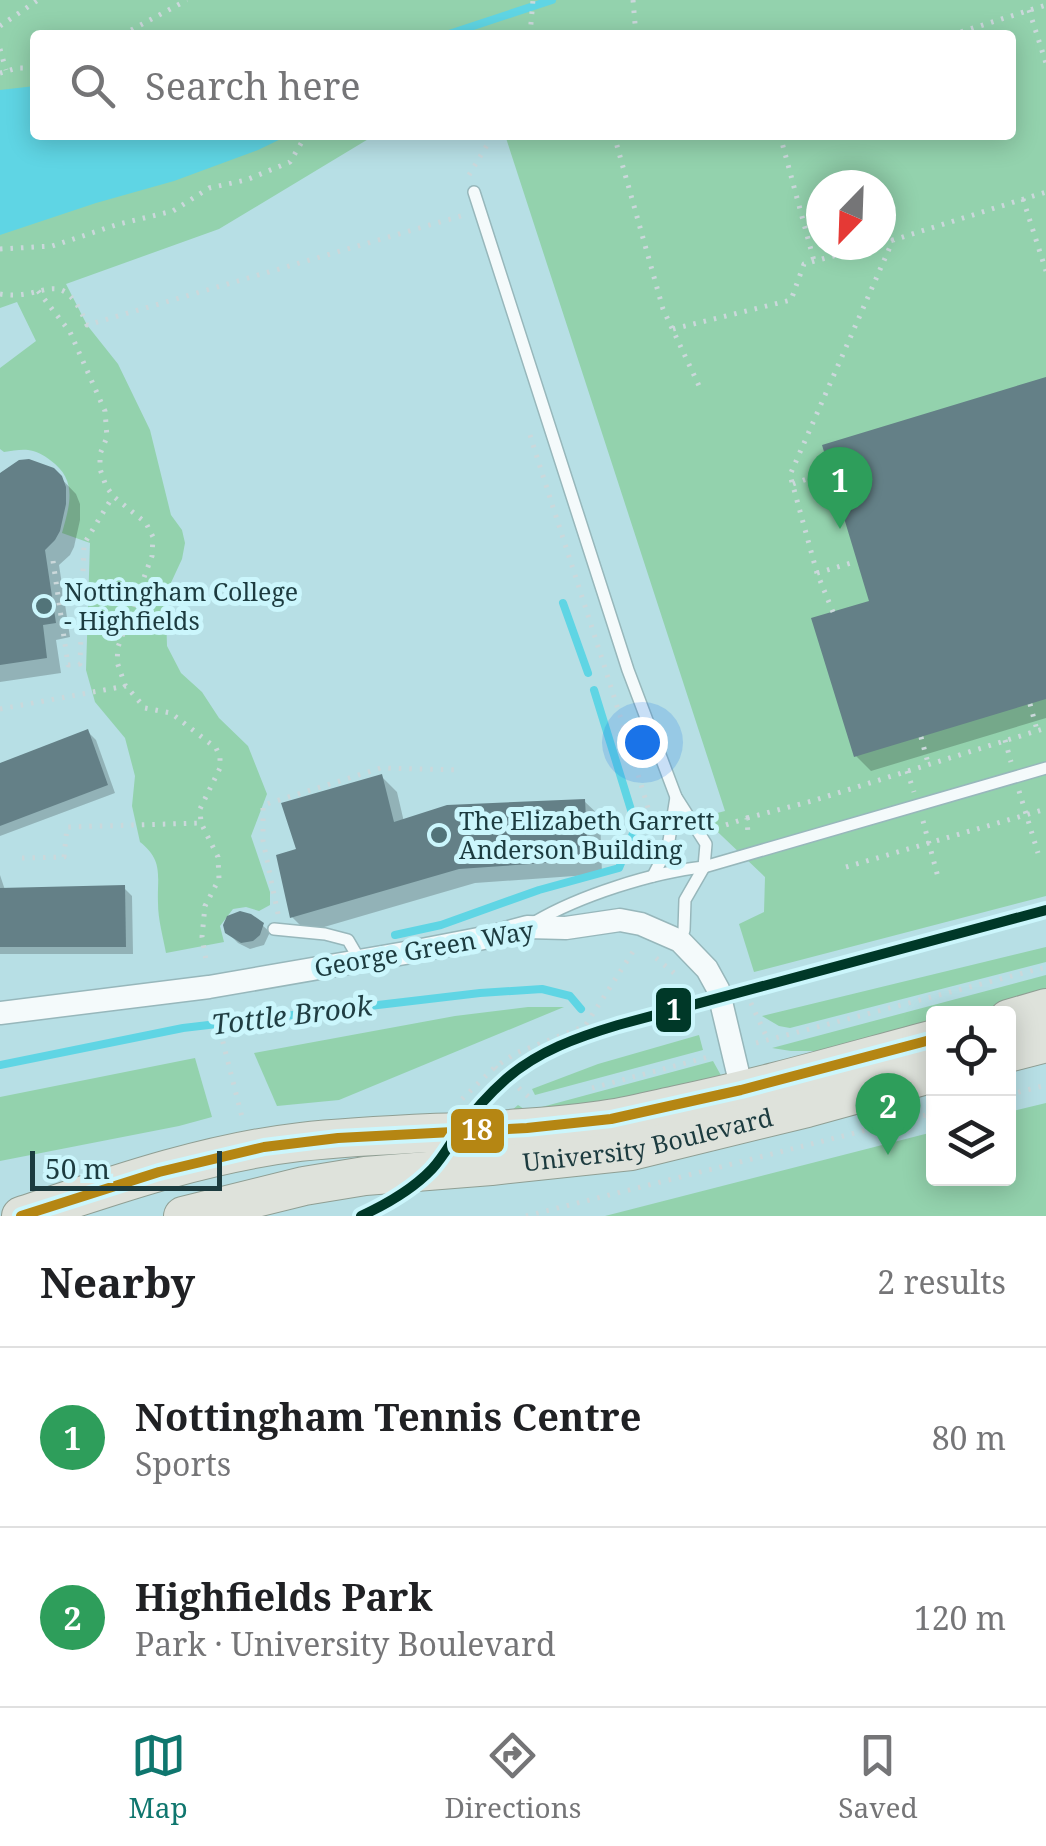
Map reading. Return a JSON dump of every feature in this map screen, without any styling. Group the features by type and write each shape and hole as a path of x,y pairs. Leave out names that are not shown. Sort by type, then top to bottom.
{"main road":[{"path":"1016,1016 1046,1008"},
{"name":"University Boulevard","path":"183,1216 304,1186 365,1176 631,1151 926,1042"},
{"path":"1016,1051 1046,1043"},
{"name":"University Boulevard","path":"21,1216 185,1165 298,1142 509,1130 744,1106 807,1108 926,1075"}],"street":[{"name":"George Green Way","path":"0,1013 209,987 494,936 526,926 566,928 620,920 641,924 680,942 707,969 718,989 744,1106"}],"lane":[{"path":"474,192 628,670 676,797 706,844 704,867 686,900 680,942"},
{"path":"526,926 556,910 654,876 704,867 1046,768"},
{"path":"654,876 668,847 676,797"},
{"path":"276,925 348,940 357,961"}],"path":[{"path":"0,26 38,0"},
{"path":"131,30 187,0"},
{"path":"530,30 533,0"},
{"path":"632,0 636,30"},
{"path":"967,30 1046,4"},
{"path":"1029,10 1046,64"},
{"path":"0,49 3,72 30,68"},
{"path":"0,250 52,246 173,211 209,188 246,180 290,162 303,140"},
{"path":"468,176 490,140"},
{"path":"615,140 663,308 701,390"},
{"path":"781,140 814,261"},
{"path":"896,239 1046,192"},
{"path":"1022,199 1046,272"},
{"path":"70,332 464,215"},
{"path":"673,329 791,300 804,264 818,260"},
{"path":"833,612 817,573 790,476 883,260"},
{"path":"0,294 16,297 47,288 62,290 79,306 86,325"},
{"path":"38,291 70,332 105,411 107,436 100,454 100,469 106,486 146,523 154,537 152,556 118,646 117,662 126,686 144,708 170,713 216,748 220,758 220,768 200,809 201,823 218,857 219,879 205,906 202,937 209,987"},
{"path":"794,484 820,474"},
{"path":"53,561 68,664 80,664 84,544 113,496"},
{"path":"817,573 851,564"},
{"path":"0,709 126,686"},
{"path":"1030,704 1038,730"},
{"path":"747,818 812,802 1046,728"},
{"path":"920,737 929,764"},
{"path":"276,925 263,840 263,806 381,768 459,770"},
{"path":"907,771 939,882"},
{"path":"846,866 1046,808"},
{"path":"22,858 64,858 67,827 201,823"},
{"path":"458,1102 495,1067 531,1046 586,1026 638,943 683,981"},
{"path":"584,1090 1046,967"},
{"path":"216,1016 241,1116"},
{"path":"495,1067 537,1104"},
{"path":"1016,1092 1046,1085"},
{"path":"526,1216 926,1116"}],"green space":[{"path":"0,0 1046,0 1046,896 754,972 739,924 764,912 765,877 702,817 725,811 507,140 1016,140 1016,30 30,30 30,140 367,140 219,229 66,284 87,325 118,364 150,430 171,515 182,530 182,559 169,587 167,646 181,673 248,746 267,794 251,836 270,892 270,905 259,911 233,909 220,926 224,942 166,953 159,916 158,869 153,856 140,842 132,806 135,776 125,738 95,702 86,670 90,543 62,533 70,493 59,468 34,451 0,449 0,368 36,341 17,302 0,308"},
{"path":"1046,947 1046,962 790,1028 762,1016"},
{"path":"1046,975 1046,992 994,1006 930,1006"},
{"path":"564,1007 339,1100 277,1106 254,1053 455,1016"},
{"path":"926,1007 926,1025 821,1051 772,1048"},
{"path":"699,1035 703,1050 535,1095 532,1089 598,1064"},
{"path":"195,1058 212,1117 0,1161 0,1097"},
{"path":"713,1061 723,1079 589,1108 505,1116 518,1105 527,1111"},
{"path":"1046,1103 1046,1216 605,1216 926,1134 926,1186 1016,1186 1016,1110"}],"water":[{"path":"30,87 30,140 279,140 174,181 0,235 0,90"}],"building":[{"path":"1046,377 1046,699 854,757 811,618 869,601 822,445"},
{"path":"29,459 54,468 66,487 60,531 45,550 56,623 43,625 47,658 0,665 0,473 19,460"},
{"path":"88,729 108,785 0,826 0,763"},
{"name":"The Elizabeth Garrett Anderson Building","path":"382,774 394,822 447,805 585,799 588,860 459,869 290,918 276,855 296,849 281,803"},
{"path":"125,885 126,947 0,947 0,888"},
{"path":"240,911 264,923 253,941 241,943 225,933 227,916"}],"waterway":[{"path":"461,30 552,0"},
{"path":"563,603 588,673"},
{"path":"395,935 441,925 539,890 619,868 636,826 594,690"},
{"name":"Tottle Brook","path":"0,1065 183,1028 480,993 542,989 570,996 581,1009"}],"transit line":[{"name":"1","path":"361,1216 424,1177 493,1091 531,1060 559,1046 618,1025 1046,910"},
{"name":"18","path":"21,1216 159,1172 264,1147 338,1138 527,1128 611,1119 741,1090 926,1041"}],"place":[{"name":"Nottingham Tennis Centre","path":"840,529"},
{"name":"Nottingham College - Highfields","path":"44,606"},
{"name":"The Elizabeth Garrett Anderson Building","path":"439,835"},
{"name":"Highfields Park","path":"888,1155"}]}
